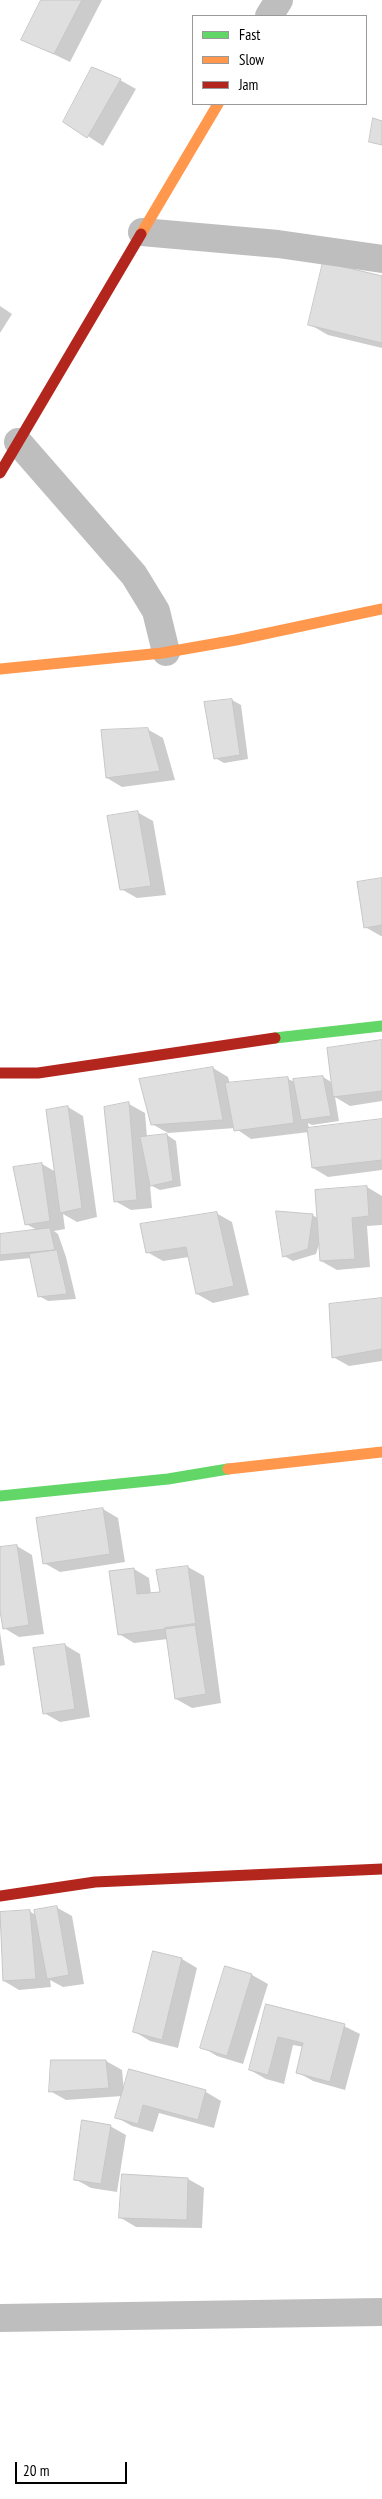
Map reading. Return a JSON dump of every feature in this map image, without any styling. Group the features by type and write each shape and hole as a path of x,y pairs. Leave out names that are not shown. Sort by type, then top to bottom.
{"street":[{"path":"270,15 279,0"},
{"path":"0,472 217,105"},
{"path":"142,232 278,244 382,259"},
{"path":"18,442 134,575 156,611 166,652"},
{"path":"0,669 106,661 166,652 214,644 382,609"},
{"path":"0,1073 38,1073 267,1039 382,1026"},
{"path":"0,1496 168,1479 255,1465 382,1452"},
{"path":"0,1896 108,1880 227,1878 382,1869"},
{"path":"0,2318 382,2312"}],"building":[{"path":"41,0 82,0 54,54 21,40"},
{"path":"92,67 121,79 87,138 63,122"},
{"path":"373,118 382,121 382,145 369,142"},
{"path":"323,262 382,276 382,343 308,325"},
{"path":"232,699 240,755 214,759 204,702"},
{"path":"148,728 160,771 106,778 101,730"},
{"path":"138,811 151,886 120,890 107,816"},
{"path":"382,878 382,925 364,928 357,882"},
{"path":"382,1040 382,1091 333,1097 327,1048"},
{"path":"213,1067 223,1120 151,1125 139,1079"},
{"path":"323,1076 331,1116 301,1120 293,1079"},
{"path":"288,1077 294,1123 234,1131 225,1083"},
{"path":"129,1102 137,1200 114,1202 104,1107"},
{"path":"68,1106 82,1208 60,1213 46,1110"},
{"path":"382,1119 382,1160 312,1168 307,1128"},
{"path":"167,1134 173,1181 150,1186 140,1137"},
{"path":"42,1163 50,1221 25,1225 13,1167"},
{"path":"367,1186 369,1216 352,1218 355,1259 320,1261 315,1190"},
{"path":"276,1211 313,1214 308,1249 283,1257"},
{"path":"217,1212 234,1286 196,1294 186,1247 146,1253 140,1224"},
{"path":"50,1228 55,1250 0,1255 0,1234"},
{"path":"57,1250 67,1294 38,1297 29,1254"},
{"path":"382,1298 382,1349 332,1358 329,1304"},
{"path":"103,1508 110,1554 43,1564 36,1518"},
{"path":"17,1545 29,1625 3,1629 0,1611 0,1547"},
{"path":"188,1566 196,1625 118,1635 109,1571 134,1568 137,1594 160,1592 156,1570"},
{"path":"195,1624 206,1694 175,1699 165,1628"},
{"path":"65,1644 75,1709 43,1714 33,1648"},
{"path":"57,1906 69,1975 47,1979 34,1910"},
{"path":"30,1910 36,1979 3,1981 0,1912"},
{"path":"153,1951 182,1958 162,2040 133,2032"},
{"path":"225,1966 252,1974 227,2056 200,2048"},
{"path":"266,2004 345,2024 330,2082 296,2073 303,2043 278,2037 268,2075 249,2070"},
{"path":"51,2060 106,2060 109,2088 49,2092"},
{"path":"129,2069 206,2090 198,2120 143,2105 138,2124 115,2118"},
{"path":"82,2120 111,2125 101,2184 74,2180"},
{"path":"122,2174 188,2178 187,2220 119,2218"}],"traffic: fast":[{"path":"275,1038 382,1026"},
{"path":"0,1496 168,1479 228,1469"}],"traffic: slow":[{"path":"141,234 217,105"},
{"path":"0,669 162,653 236,640 382,609"},
{"path":"228,1469 382,1452"}],"traffic: jam":[{"path":"0,473 141,234"},
{"path":"0,1073 38,1073 275,1038"},
{"path":"0,1896 95,1882 382,1869"}]}
